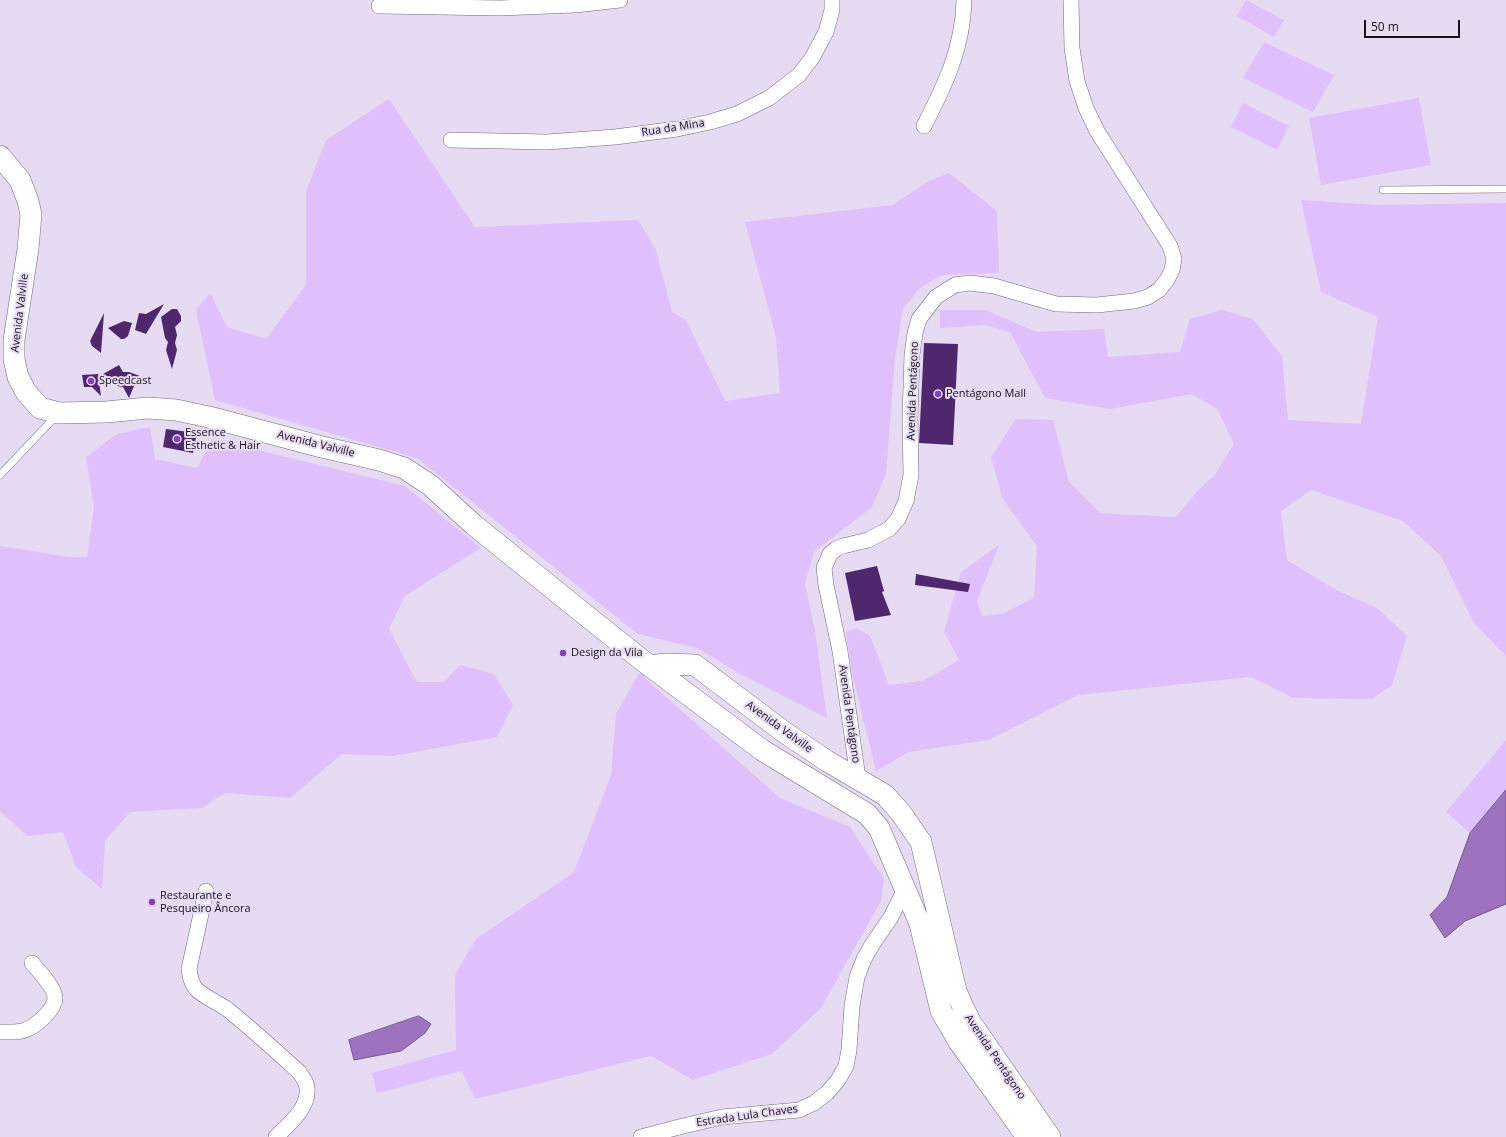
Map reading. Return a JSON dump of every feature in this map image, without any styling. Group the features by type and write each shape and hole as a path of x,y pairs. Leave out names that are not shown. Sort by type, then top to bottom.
{"main road":[{"name":"Avenida Valville","path":"0,156 20,180 31,214 28,249 14,340 14,359 18,377 26,392 40,408 59,412 106,412 148,408 176,410 379,460 404,468 430,485 507,552 649,666 762,750 873,821"},
{"name":"Avenida Valville","path":"649,666 666,664 695,665 744,703 796,740 827,761 858,778 885,796 901,813"},
{"path":"714,714 717,702 727,697 744,703"},
{"path":"885,796 877,796 868,807 873,821 887,830 896,827 902,819 901,813"},
{"name":"Avenida Pentágono","path":"901,813 921,842 956,991 963,1007 971,1023 1050,1137"},
{"name":"Avenida Pentágono","path":"873,821 920,924 941,1011 959,1042 1027,1137"}],"street":[{"path":"379,6 500,8 575,5 620,0"},
{"name":"Rua da Mina","path":"451,140 547,142 615,137 678,129 737,114 769,98 799,75 812,58 826,32 832,10 832,0"},
{"path":"924,126 941,92 953,63 961,35 964,0"},
{"name":"Avenida Pentágono","path":"858,778 840,651 824,568 830,554 836,549 868,540 889,529 898,519 906,501 911,475 910,418 912,355 915,333 919,319 936,297 955,285 970,283 994,286 1056,304 1096,305 1134,301 1148,296 1159,290 1167,280 1172,270 1174,259 1170,246 1097,130 1086,108 1077,81 1072,48 1071,0"},
{"name":"Estrada Lula Chaves","path":"641,1137 722,1117 799,1110 814,1103 827,1093 838,1080 846,1066 849,1050 852,1006 857,977 864,959 891,917 905,889"},
{"path":"206,891 189,969 190,978 193,985 243,1022 299,1072 306,1081 306,1098 302,1109 276,1137"},
{"path":"891,917 904,915 920,924"},
{"path":"0,1032 25,1030 36,1025 54,1003 55,996 52,990 32,963"}],"lane":[{"path":"1383,190 1506,190"},
{"path":"0,475 59,412"}],"shaded area":[{"path":"1246,0 1284,20 1274,37 1237,16"},
{"path":"1264,42 1334,75 1313,112 1243,78"},
{"path":"1419,98 1431,165 1321,185 1309,118"},
{"path":"389,99 475,227 638,220 656,250 672,312 686,320 725,401 780,393 776,337 745,222 893,205 927,182 949,173 997,211 999,273 942,275 920,288 903,309 895,358 886,474 872,507 814,552 805,584 815,631 827,718 742,675 697,648 638,634 417,458 215,400 196,310 210,293 227,327 266,339 306,285 306,191 326,140"},
{"path":"1243,103 1289,126 1277,150 1231,127"},
{"path":"1301,200 1377,205 1506,203 1506,656 1474,623 1441,556 1403,521 1311,490 1281,511 1287,560 1336,590 1377,608 1407,636 1392,685 1372,699 1293,698 1251,677 1078,695 989,740 909,752 876,771 852,673 846,632 856,628 870,636 889,685 913,682 924,680 959,660 944,632 961,572 999,545 977,601 982,616 1002,614 1034,598 1037,546 1002,497 991,457 1016,419 1053,420 1069,482 1100,513 1176,517 1199,489 1214,476 1234,444 1217,409 1192,394 1110,409 1045,398 1010,332 985,325 940,328 940,310 986,310 1036,332 1104,329 1108,357 1180,352 1190,319 1222,310 1253,319 1282,356 1288,420 1361,424 1378,317 1321,292"},
{"path":"150,427 155,459 197,468 213,439 405,486 481,548 405,596 389,629 417,682 444,682 460,665 494,674 513,705 497,737 393,756 342,754 290,798 225,793 202,808 130,812 105,841 102,889 76,867 63,832 27,836 0,811 0,546 69,557 87,557 94,507 86,457 117,434"},
{"path":"639,673 780,798 850,827 884,879 881,901 821,1008 772,1054 693,1080 651,1056 475,1099 462,1071 377,1093 372,1073 456,1050 455,975 476,939 574,872 611,775 616,714"},
{"path":"1506,740 1506,790 1470,833 1446,812"},
{"path":"1506,790 1506,904 1465,921 1445,938 1430,915 1447,897 1470,833"},
{"path":"419,1016 431,1024 425,1033 401,1051 354,1060 349,1040"}],"building":[{"path":"164,304 146,334 135,330 139,313 146,314"},
{"path":"172,309 177,309 181,316 181,321 175,327 177,335 175,343 177,350 172,369 166,350 168,342 165,338 161,317"},
{"path":"104,313 101,353 92,346 90,341"},
{"path":"124,321 132,323 128,336 121,339 108,328"},
{"name":"Pentágono Mall","path":"924,343 958,344 953,445 919,443"},
{"path":"119,365 123,372 129,372 140,376 141,381 139,384 134,386 129,398 123,387 117,386 103,374"},
{"name":"Speedcast","path":"98,374 101,396 92,387 84,387 82,375"},
{"path":"166,429 197,433 193,453 163,447"},
{"path":"877,566 884,591 882,592 891,615 855,621 845,573"},
{"path":"916,574 970,584 968,592 915,585"}],"place":[{"name":"Speedcast","path":"91,381"},
{"name":"Pentágono Mall","path":"938,394"},
{"name":"Essence Esthetic & Hair","path":"177,439"},
{"name":"Design da Vila","path":"563,653"},
{"name":"Restaurante e Pesqueiro Âncora","path":"152,902"}]}
